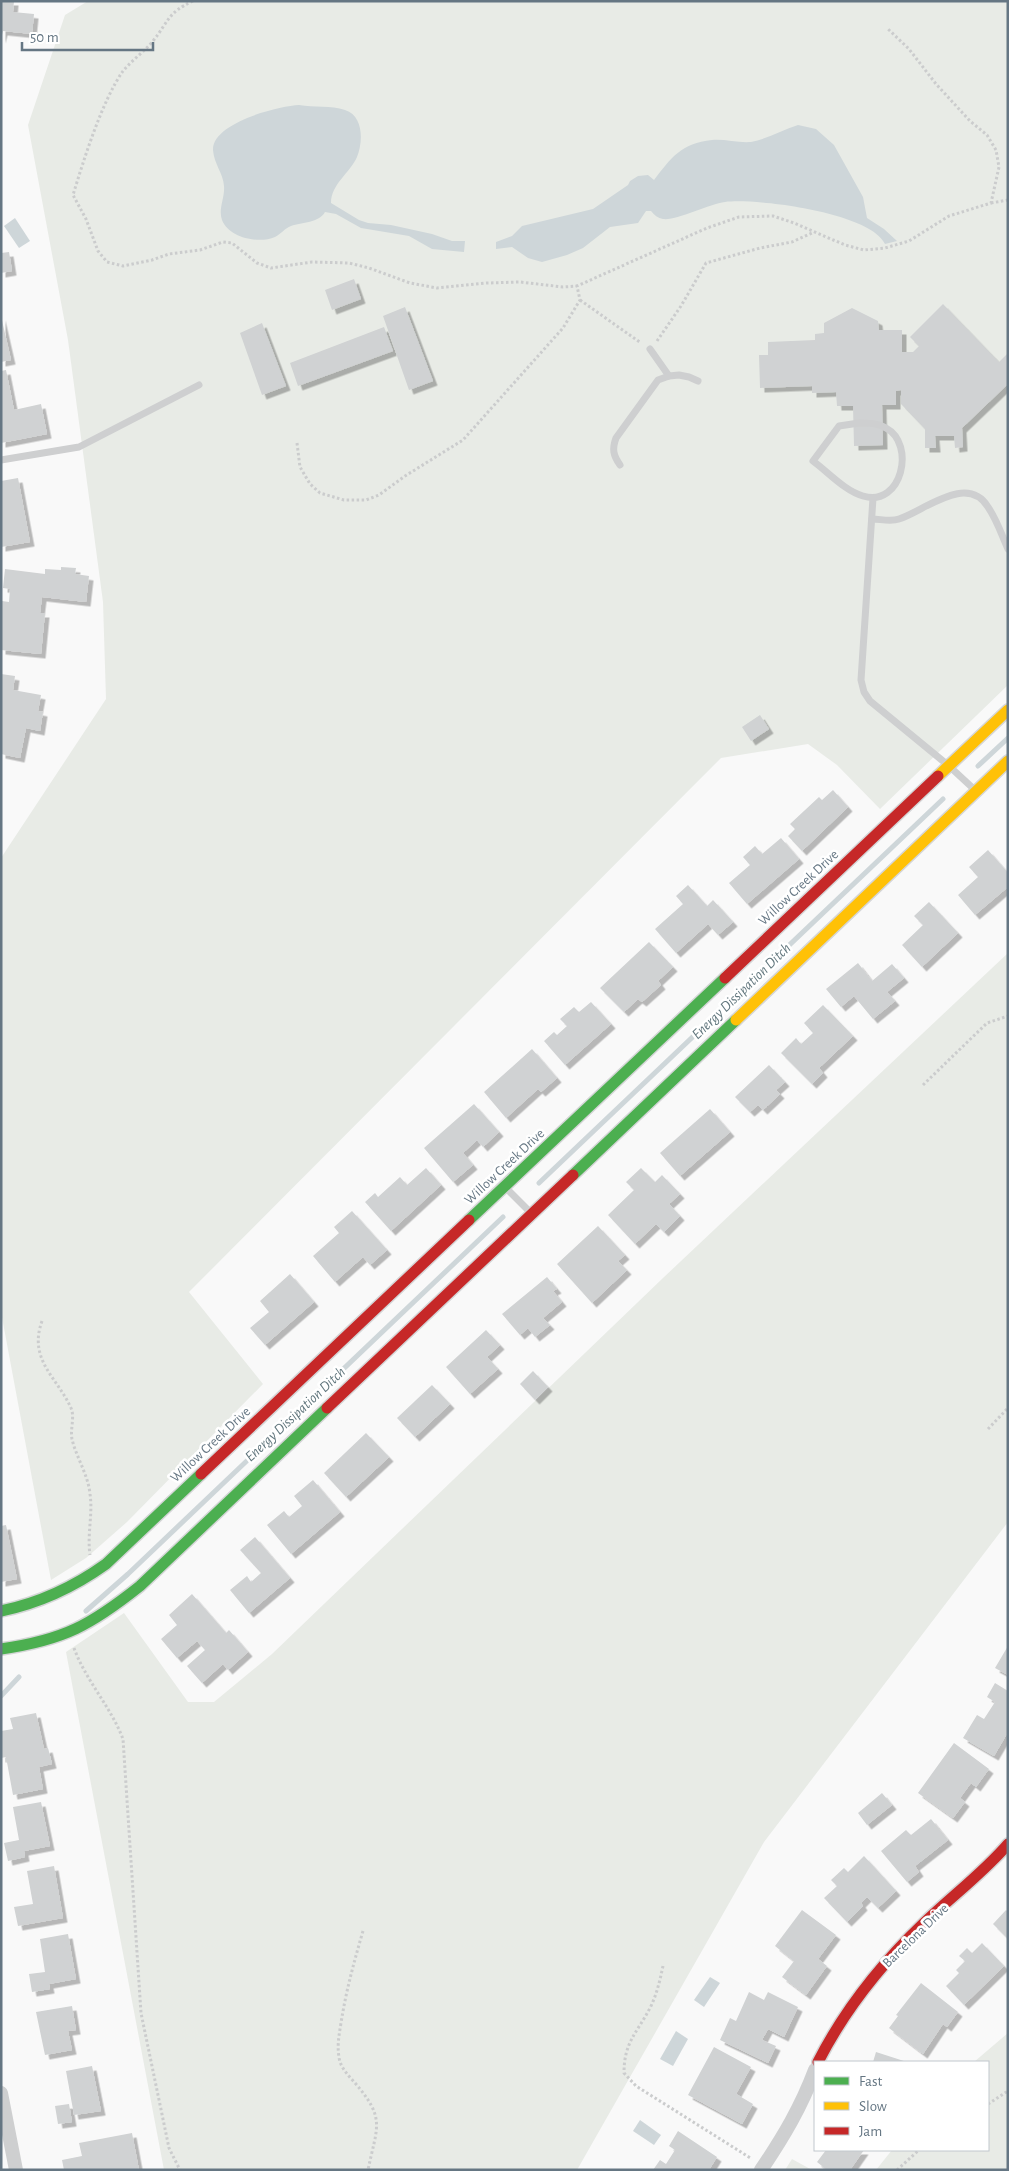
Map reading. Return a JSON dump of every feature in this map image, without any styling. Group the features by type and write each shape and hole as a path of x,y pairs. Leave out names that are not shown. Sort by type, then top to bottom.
{"street":[{"name":"Willow Creek Drive","path":"1,1611 22,1607 54,1595 83,1581 106,1564 1008,710"},
{"path":"1,1650 38,1643 74,1630 111,1609 140,1586 1008,761"},
{"name":"Barcelona Drive","path":"818,2061 829,2039 846,2012 895,1951 991,1864 1008,1844"},
{"path":"758,2165 798,2112 814,2072"},
{"path":"1,2093 16,2170"}],"lane":[{"path":"650,349 668,376"},
{"path":"620,465 613,455 613,446 616,438 658,380 668,376 689,377 698,381"},
{"path":"1,460 79,446 199,386"},
{"path":"859,423 879,425 887,428 896,436 900,446 900,475 897,484 891,491 873,498 856,493 813,461 839,426 859,423"},
{"path":"872,519 897,520 945,497 965,493 975,495 989,507 1008,549"},
{"path":"873,498 861,680 864,692 870,701 949,766 976,791"},
{"path":"504,1186 531,1214"}],"path":[{"path":"193,1 176,9 153,41 125,69 114,86 80,172 73,195 86,218 98,250 107,262 123,266 138,264 169,254 200,250 223,242 232,243 257,263 271,268 312,262 349,263 410,282 437,288 520,282 562,287 577,286 707,228 739,217 773,216 845,245 864,250 885,248 909,241 949,216 991,203 1008,200"},
{"path":"888,29 909,49 936,84 970,121 987,134 996,150 998,167 991,203"},
{"path":"577,286 580,300 650,349 665,332 706,263 760,248 792,242 814,232"},
{"path":"297,443 300,467 310,484 320,493 344,500 366,500 379,495 405,476 463,440 563,328 580,300"},
{"path":"923,1085 987,1024 1008,1016"},
{"path":"42,1321 37,1334 37,1345 48,1372 72,1410 72,1438 88,1484 91,1511 88,1544 91,1560"},
{"path":"988,1429 1008,1408"},
{"path":"74,1630 71,1640 76,1654 116,1720 123,1739 141,2013 169,2148 180,2170"},
{"path":"363,1931 346,1991 338,2046 339,2059 344,2070 370,2101 376,2115 378,2125 368,2170"},
{"path":"663,1966 654,2001 629,2041 624,2060 624,2073 636,2086 758,2165"},
{"path":"989,2103 1008,2091"},
{"path":"897,2170 918,2151"}],"shaded area":[{"path":"88,1 1008,1 1008,685 880,809 837,765 808,744 721,758 189,1292 263,1384 127,1522 86,1558 51,1580 1,1312 1,858 106,699 103,602 68,340 28,125 65,15"},
{"path":"299,105 345,110 356,118 359,124 361,137 357,157 337,184 331,203 359,220 368,223 391,225 432,234 452,241 465,241 464,252 432,249 409,236 361,228 336,214 325,212 319,218 291,226 275,237 268,239 245,238 231,231 221,216 224,186 213,150 216,140 234,124 248,118 277,109"},
{"path":"798,125 816,129 834,145 863,197 867,218 884,229 897,241 885,244 875,233 859,224 837,216 786,205 741,201 718,203 669,219 661,219 651,211 646,211 638,223 610,227 583,248 542,262 528,258 512,247 496,249 496,242 512,236 522,226 593,209 638,176 648,175 654,180 672,158 692,144 712,140 751,142"},
{"path":"15,218 30,241 19,248 4,226"},
{"path":"1008,953 1008,1522 764,1842 577,2170 164,2170 66,1652 124,1613 188,1702 214,1702 272,1654 663,1278"},
{"path":"710,1977 720,1983 704,2007 694,2000"},
{"path":"676,2031 688,2039 673,2066 660,2059"},
{"path":"1008,2033 1008,2170 876,2170 891,2151 989,2151 989,2061 975,2061"},
{"path":"640,2120 661,2135 654,2145 633,2131"},
{"path":"792,2159 812,2170 785,2170"}],"building":[{"path":"1,1 14,1 13,12 34,14 32,34 3,31 1,39"},
{"path":"9,252 12,271 1,273 1,253"},
{"path":"354,279 361,299 332,310 325,290"},
{"path":"943,304 999,362 1008,353 1008,384 962,428 963,447 955,448 954,436 935,436 936,448 925,448 925,429 901,404 901,390 896,391 896,405 882,405 883,445 854,446 853,406 837,406 836,392 812,393 812,386 760,388 759,355 768,355 768,342 815,340 815,334 824,333 824,323 852,308 878,321 879,330 902,330 902,352 913,352 919,346 910,337"},
{"path":"405,307 433,381 409,390 383,316"},
{"path":"1,316 11,360 1,362"},
{"path":"262,323 286,386 262,395 240,333"},
{"path":"384,327 393,351 298,386 290,363"},
{"path":"6,370 14,410 41,404 47,434 1,443 1,371"},
{"path":"18,478 30,542 1,547 1,481"},
{"path":"61,567 76,568 75,574 89,576 86,602 42,597 40,613 45,613 41,654 1,650 2,601 9,602 10,589 3,588 5,569 45,574 45,569 61,570"},
{"path":"1,674 15,676 13,690 41,695 38,711 43,712 40,731 26,728 20,758 1,754"},
{"path":"760,715 769,729 751,741 742,727"},
{"path":"833,790 848,807 802,851 788,836 795,829 790,824 819,797 822,800"},
{"path":"781,838 799,859 747,904 729,883 750,865 743,857 755,846 762,854"},
{"path":"988,850 1008,873 1008,887 975,915 958,895 978,877 969,867"},
{"path":"688,885 707,906 713,900 733,922 718,935 708,924 676,953 655,929 683,904 676,896"},
{"path":"929,902 958,933 922,967 902,945 923,925 914,916"},
{"path":"649,942 673,967 658,981 661,985 642,1002 638,999 624,1012 600,988"},
{"path":"858,963 872,981 892,964 904,978 887,992 895,1001 873,1019 854,996 841,1007 826,989"},
{"path":"591,1002 611,1024 565,1065 544,1041 554,1032 557,1035 567,1026 560,1019 574,1007 579,1012"},
{"path":"823,1005 853,1036 819,1068 823,1073 812,1084 781,1053 796,1038 801,1044 813,1033 804,1023"},
{"path":"532,1049 557,1078 541,1092 538,1089 506,1118 484,1092"},
{"path":"769,1065 785,1082 776,1090 780,1094 763,1110 758,1105 750,1112 735,1097"},
{"path":"474,1104 499,1132 483,1147 477,1140 463,1153 473,1165 453,1182 424,1148"},
{"path":"710,1109 730,1132 680,1176 660,1153"},
{"path":"426,1168 441,1185 391,1231 365,1202 375,1193 378,1197 400,1177 407,1185"},
{"path":"641,1168 655,1182 662,1175 680,1194 669,1204 680,1216 664,1232 656,1224 635,1244 608,1215 634,1190 626,1182"},
{"path":"352,1211 387,1250 370,1265 363,1257 335,1282 313,1256 339,1233 334,1227"},
{"path":"598,1226 625,1255 618,1261 627,1270 592,1303 557,1264"},
{"path":"290,1274 314,1302 265,1345 250,1328 269,1312 260,1301"},
{"path":"547,1277 557,1289 553,1291 562,1302 543,1318 550,1325 535,1337 528,1328 520,1335 502,1314"},
{"path":"486,1330 500,1345 487,1357 498,1369 470,1394 446,1367"},
{"path":"533,1371 548,1387 535,1400 520,1384"},
{"path":"432,1385 450,1404 415,1437 397,1418"},
{"path":"366,1433 389,1457 346,1497 324,1473"},
{"path":"313,1480 340,1512 291,1554 267,1525 284,1511 289,1517 302,1506 294,1496"},
{"path":"6,1525 17,1579 1,1582 1,1526"},
{"path":"255,1537 290,1578 249,1613 230,1590 247,1576 251,1582 261,1573 240,1550"},
{"path":"192,1594 226,1633 229,1630 248,1652 228,1670 223,1664 202,1683 187,1666 205,1650 197,1641 177,1658 161,1639 177,1625 169,1615"},
{"path":"1008,1646 1008,1675 995,1668"},
{"path":"995,1683 1008,1691 1008,1732 994,1756 963,1738 977,1715 984,1719 995,1702 987,1697"},
{"path":"36,1713 44,1749 48,1748 52,1764 39,1767 43,1789 13,1795 6,1757 1,1758 1,1731 13,1729 10,1718"},
{"path":"954,1743 989,1769 976,1787 971,1783 960,1798 965,1802 953,1818 918,1793"},
{"path":"882,1793 892,1805 867,1825 858,1813"},
{"path":"41,1802 50,1846 24,1851 25,1857 8,1861 4,1843 19,1840 13,1807"},
{"path":"931,1819 948,1840 915,1866 919,1872 907,1882 881,1851 906,1830 911,1835"},
{"path":"864,1856 896,1891 878,1908 867,1897 861,1903 863,1906 847,1922 824,1898 837,1886 831,1880 844,1868 848,1872"},
{"path":"54,1866 63,1918 18,1926 14,1907 33,1904 27,1871"},
{"path":"802,1910 836,1935 818,1959 827,1966 806,1995 782,1977 794,1961 775,1946"},
{"path":"1006,1910 1008,1912 1008,1939 993,1924"},
{"path":"68,1934 76,1979 49,1984 50,1989 32,1992 29,1974 45,1972 40,1939"},
{"path":"982,1943 1004,1966 964,2005 946,1986 959,1973 956,1970 965,1961 959,1956 967,1948 972,1953"},
{"path":"921,1983 958,2012 947,2027 943,2024 923,2054 889,2028 898,2016 896,2015"},
{"path":"749,1992 764,2000 768,1992 798,2007 784,2037 768,2029 762,2040 776,2046 768,2063 720,2040 730,2018 736,2021"},
{"path":"72,2006 76,2030 68,2031 72,2050 45,2055 36,2012"},
{"path":"714,2047 751,2067 736,2094 753,2104 742,2124 688,2095"},
{"path":"876,2052 904,2061 873,2061"},
{"path":"92,2066 101,2111 74,2115 66,2071"},
{"path":"69,2104 72,2122 58,2124 55,2106"},
{"path":"678,2131 717,2157 709,2170 653,2170 660,2160 666,2164 675,2150 669,2146"},
{"path":"132,2133 139,2170 64,2170 62,2160 82,2156 79,2143"},
{"path":"825,2151 863,2151 850,2170 827,2170 817,2162"}],"waterway":[{"name":"Energy Dissipation Ditch","path":"978,766 1008,738"},
{"name":"Energy Dissipation Ditch","path":"539,1183 943,799"},
{"name":"Energy Dissipation Ditch","path":"86,1611 128,1574 503,1217"},
{"name":"Energy Dissipation Ditch","path":"1,1696 19,1677"}],"traffic: fast":[{"path":"469,1220 725,978"},
{"path":"573,1175 736,1020"},
{"path":"1,1649 42,1641 76,1629 123,1600 327,1408"},
{"path":"1,1611 43,1599 69,1587 106,1564 201,1474"}],"traffic: slow":[{"path":"938,776 1008,710"},
{"path":"736,1020 1008,761"}],"traffic: jam":[{"path":"725,978 938,776"},
{"path":"327,1408 573,1175"},
{"path":"201,1474 469,1220"},
{"path":"819,2061 852,2006 879,1971 924,1923 978,1875 1008,1844"}]}
